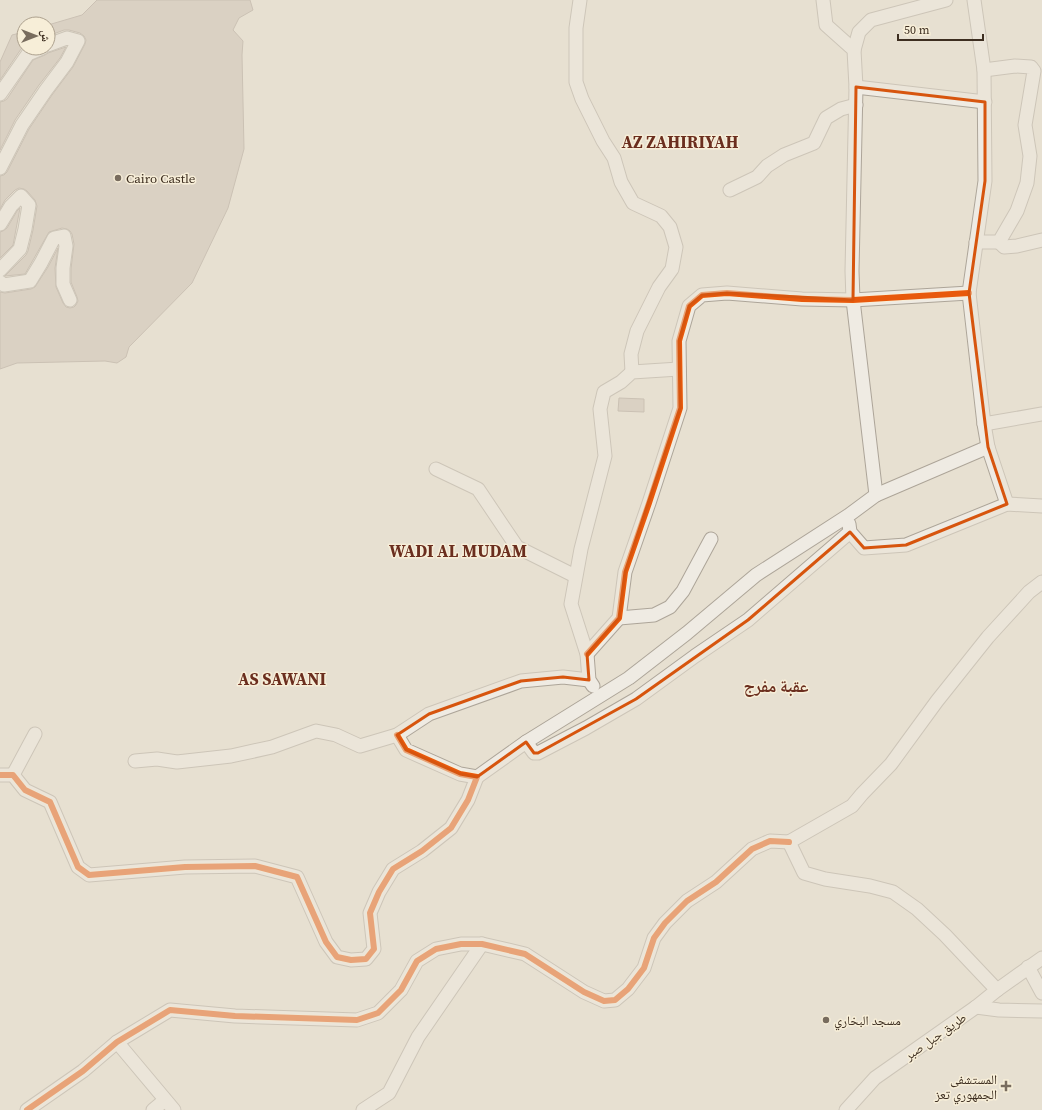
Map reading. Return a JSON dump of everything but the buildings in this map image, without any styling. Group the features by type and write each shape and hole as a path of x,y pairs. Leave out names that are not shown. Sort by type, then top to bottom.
{"street":[{"path":"580,0 576,28 576,82 582,99 602,141 614,158 621,182 633,203 660,216 670,227 676,247 672,269 659,287 637,331 631,354 632,372"},
{"path":"823,0 826,25 854,50"},
{"path":"876,495 853,300 852,271 856,105 854,50 859,32 871,20 946,0"},
{"path":"974,0 984,70 986,181 969,293 988,447 1007,504"},
{"path":"0,168 22,125 67,62 78,41 67,38 56,42"},
{"path":"0,94 27,56"},
{"path":"984,70 1015,66 1031,67 1034,71 1025,125 1030,156 1027,183 1017,211 999,242"},
{"path":"856,87 985,102"},
{"path":"730,190 757,177 767,166 784,155 814,143 826,118 840,109 856,105"},
{"path":"0,224 11,206 21,196 29,206 20,249 0,270"},
{"path":"0,282 4,285 30,281 54,238 64,236 66,246 63,268 63,284 70,300"},
{"path":"976,242 999,242 1004,247 1017,246 1042,240"},
{"path":"587,654 619,618 625,572 680,408 679,341 689,306 702,295 727,293 802,299 853,300 969,293"},
{"path":"600,695 589,680 587,654 571,604 581,549 605,456 600,409 604,392 621,382 632,372 679,369"},
{"path":"984,424 1042,414"},
{"path":"35,734 6,775 25,790 50,802 78,867 89,875 185,867 255,866 297,877 326,942 337,957 351,960 366,959 374,949 370,913 379,892 393,869 422,851 451,828 468,800 477,777 526,742 629,678 687,633 756,575 849,516 876,495 988,447"},
{"path":"436,469 478,489 517,547 575,576"},
{"path":"849,516 850,532 864,548 906,545 1007,504 1042,506"},
{"path":"526,742 534,752 538,753 586,728 636,699 748,620 850,532"},
{"path":"619,618 654,615 670,607 683,591 711,539"},
{"path":"27,1110 84,1071 117,1042 170,1010 235,1016 357,1020 378,1013 401,990 417,961 436,949 461,944 482,944 525,954 584,992 604,1001 614,1000 628,988 644,968 654,938 665,923 687,901 716,882 752,849 770,841 789,842 852,806 891,764 988,637 1029,592 1042,582"},
{"path":"134,761 157,759 177,762 231,756 272,747 316,731 336,736 360,746 397,735 429,714 521,681 563,676 589,680"},
{"path":"397,735 406,750 460,774 477,777"},
{"path":"789,842 804,873 825,879 870,886 893,892 917,909 946,935 997,990"},
{"path":"363,1110 389,1093 418,1037 482,944"},
{"name":"طريق جبل صبر","path":"846,1110 875,1078 976,1007 1042,958"},
{"path":"1028,967 1042,993"},
{"path":"976,1007 999,1010 1042,1011"},
{"path":"117,1042 174,1110"},
{"path":"154,1110 165,1100"}],"highlighted area":[{"path":"856,87 985,102 985,181 969,293 988,447 1007,504 906,545 864,548 850,532 748,620 636,699 538,753 534,753 526,742 477,777 460,774 406,750 397,735 429,714 521,681 563,677 589,680 587,654 619,618 625,572 680,408 679,341 689,306 702,295 727,293 853,300"}],"cycle path":[{"path":"587,654 619,618 625,572 680,408 679,341 689,306 702,295 727,293 802,299 853,300 969,293"},
{"path":"0,775 13,775 25,790 50,802 78,867 89,875 185,867 255,866 297,877 326,942 337,957 351,960 366,959 374,949 370,913 379,892 393,869 422,851 451,828 468,800 477,777 460,774 406,750 397,735"},
{"path":"27,1110 83,1071 117,1042 170,1010 235,1016 357,1020 378,1013 401,990 417,961 436,949 461,944 482,944 525,954 584,992 604,1001 615,1000 628,989 644,968 654,938 665,923 687,901 716,882 752,849 770,841 789,842"}],"place":[{"name":"Cairo Castle","path":"118,178"},
{"name":"مسجد البخاري","path":"826,1020"},
{"name":"المستشفى الجمهوري تعز","path":"1006,1086"}],"district":[{"name":"AZ ZAHIRIYAH","path":"680,142"},
{"name":"WADI AL MUDAM","path":"458,551"},
{"name":"AS SAWANI","path":"282,679"},
{"name":"عقبة مفرج","path":"776,686"}]}
